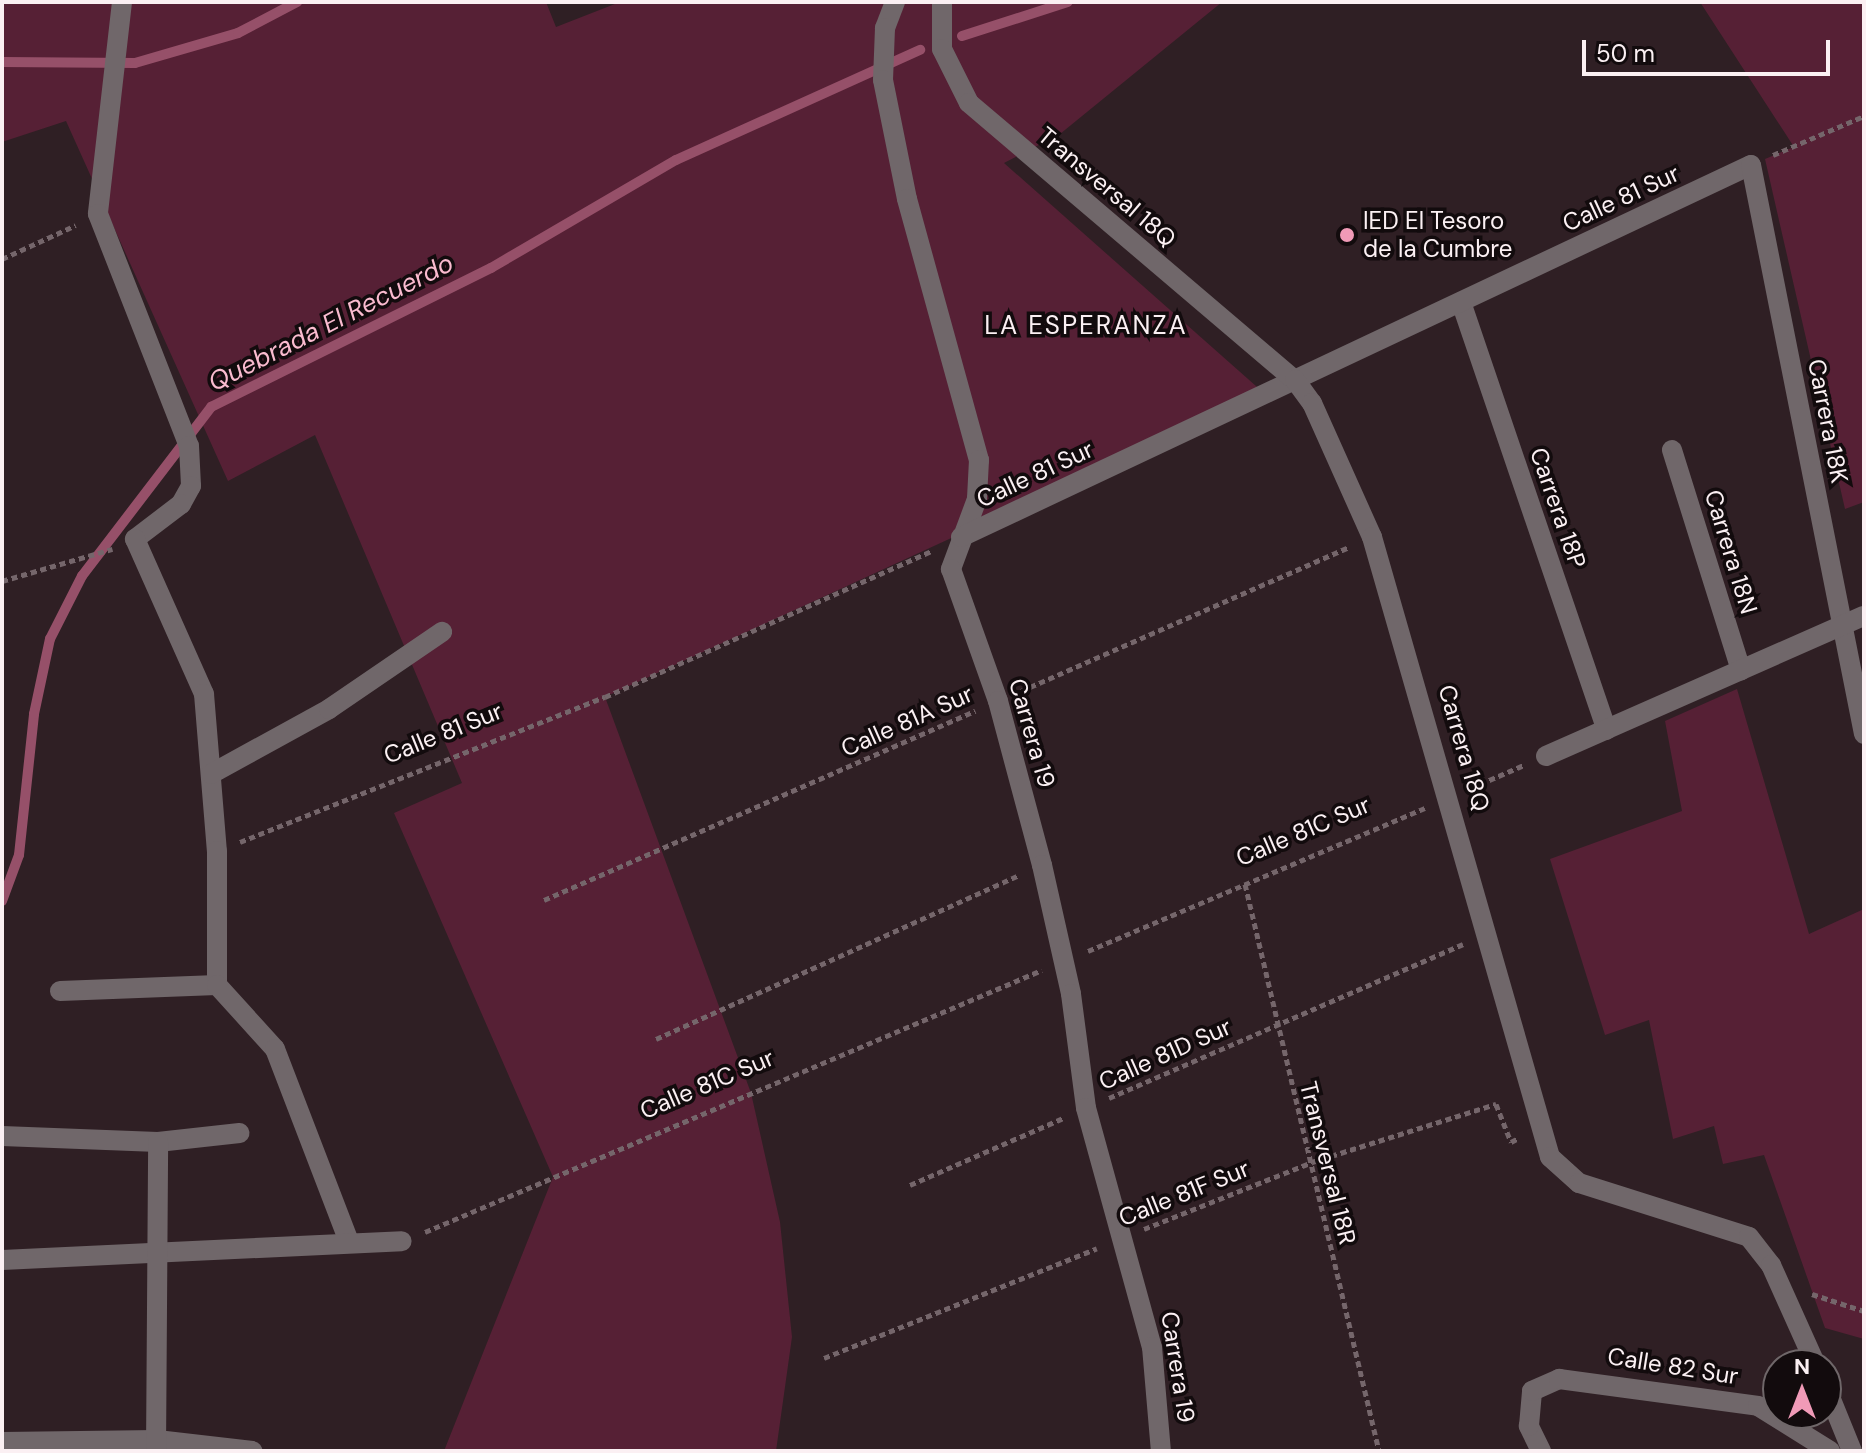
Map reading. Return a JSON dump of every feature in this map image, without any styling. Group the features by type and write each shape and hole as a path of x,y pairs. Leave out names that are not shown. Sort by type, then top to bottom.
{"street":[{"path":"122,2 98,214 189,446 191,486 181,504 135,539 204,694 217,851 217,985 275,1049 348,1239"},
{"name":"Carrera 19","path":"895,2 885,39 883,80 907,199 979,460 977,499 961,537 954,584 998,701 1042,865 1063,961 1086,1108 1123,1237 1160,1391 1161,1451"},
{"name":"Transversal 18Q","path":"942,2 942,49 969,103 1295,380"},
{"name":"Calle 81 Sur","path":"961,537 1751,165"},
{"name":"Carrera 18K","path":"1751,165 1864,734"},
{"name":"Carrera 18P","path":"1461,302 1607,730"},
{"name":"Carrera 18Q","path":"1295,380 1372,537 1452,796 1542,1137"},
{"name":"Carrera 18N","path":"1672,450 1741,670"},
{"path":"1546,756 1864,616"},
{"path":"211,774 329,709 442,632"},
{"path":"60,991 217,985"},
{"path":"2,1136 158,1142 240,1133"},
{"path":"1542,1137 1579,1183 1739,1231 1775,1274 1809,1349"},
{"path":"157,1446 161,1255 158,1142"},
{"path":"2,1260 161,1255 348,1239 402,1241"},
{"name":"Calle 82 Sur","path":"1541,1451 1529,1426 1532,1391 1559,1379 1601,1379 1758,1406 1830,1451"},
{"path":"1842,1426 1852,1451"},
{"path":"2,1442 252,1451"}],"path":[{"path":"1751,165 1864,116"},
{"path":"2,259 98,214"},
{"name":"Calle 81 Sur","path":"217,851 605,697 961,537"},
{"name":"Calle 81A Sur","path":"544,900 1372,537"},
{"path":"2,581 84,561 124,544"},
{"path":"1452,796 1546,756"},
{"name":"Calle 81C Sur","path":"402,1241 1400,818"},
{"path":"656,1039 1042,865"},
{"name":"Transversal 18R","path":"1245,884 1273,1027 1312,1162 1379,1451"},
{"name":"Calle 81D Sur","path":"910,1185 1435,956"},
{"name":"Calle 81F Sur","path":"824,1358 1312,1162 1496,1104 1511,1142 1542,1137"},
{"path":"1775,1274 1864,1311"}],"shaded area":[{"path":"2,2 546,2 556,27 620,2 1222,2 1060,134 1004,163 1265,394 605,697 751,1093 780,1222 792,1337 776,1451 444,1451 553,1177 394,813 462,783 315,435 228,481 66,121 2,142"},
{"path":"1700,2 1864,2 1864,502 1845,509 1765,159 1794,147"},
{"path":"1737,689 1809,934 1864,909 1864,1339 1825,1328 1764,1155 1723,1164 1714,1126 1673,1139 1649,1020 1605,1035 1550,859 1682,811 1665,721"}],"waterway":[{"path":"2,62 135,63 238,33 297,2"},
{"name":"Quebrada El Recuerdo","path":"962,36 1068,2"},
{"name":"Quebrada El Recuerdo","path":"2,901 19,855 34,714 50,639 82,576 211,407 491,268 676,160 920,50"}],"place":[{"name":"IED El Tesoro de la Cumbre","path":"1347,235"}],"district":[{"name":"LA ESPERANZA","path":"1086,326"}]}
